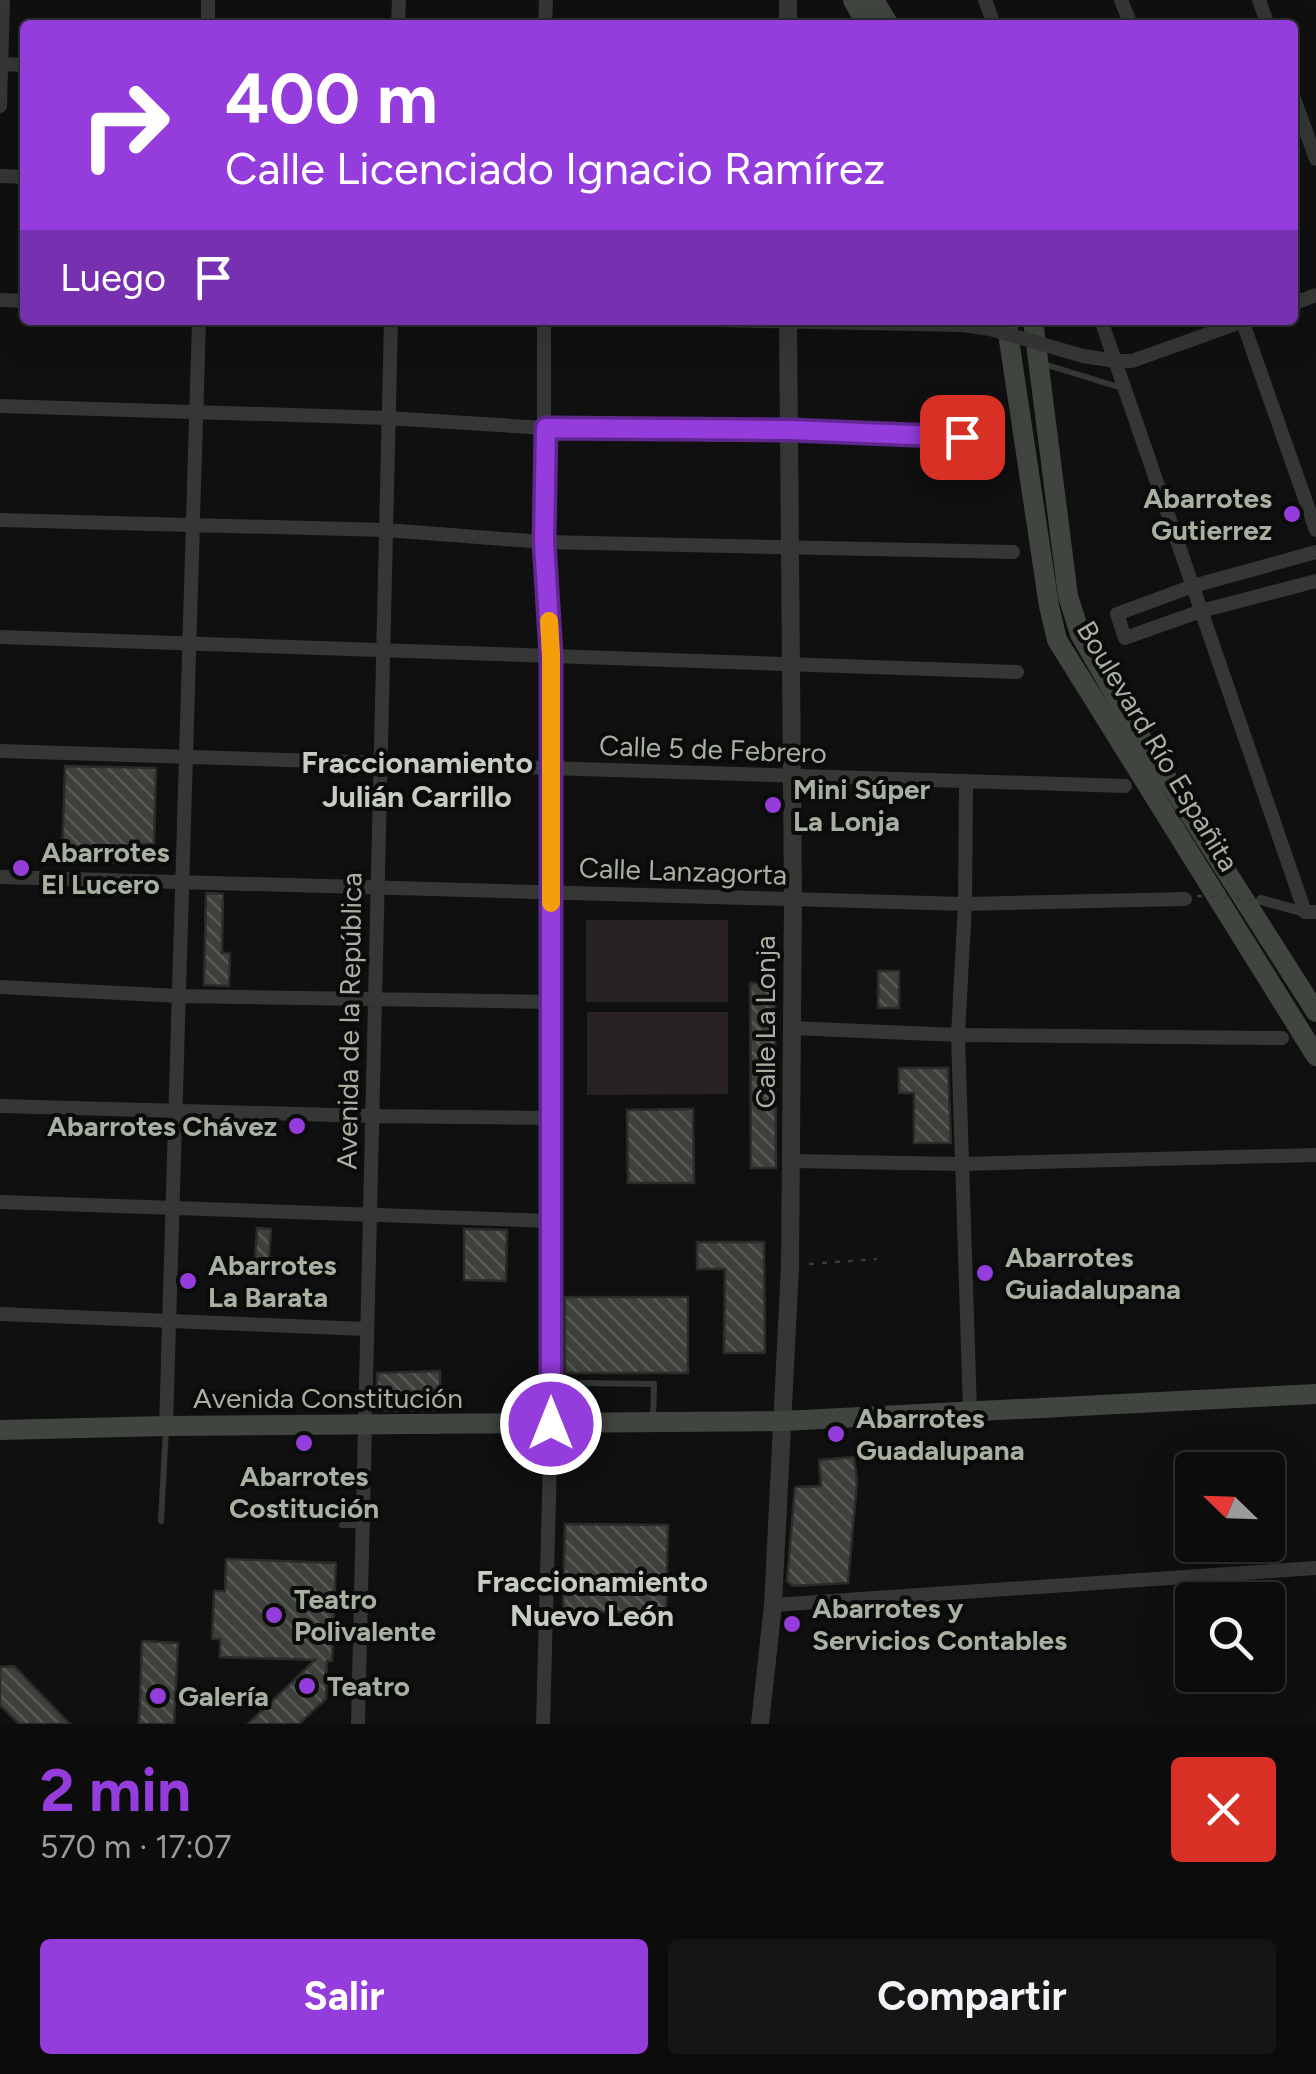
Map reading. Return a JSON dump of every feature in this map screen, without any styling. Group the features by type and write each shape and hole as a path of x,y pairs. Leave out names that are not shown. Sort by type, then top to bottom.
{"main road":[{"name":"Boulevard Río Españita","path":"1001,325 1009,328 1057,640 1316,1056"},
{"name":"Boulevard Río Españita","path":"1034,325 1068,596 1080,634 1138,733 1316,1012"},
{"name":"Avenida Constitución","path":"0,1430 782,1422 1316,1394"}],"street":[{"path":"0,106 3,0"},
{"path":"1298,110 1316,159"},
{"path":"166,1426 199,325"},
{"name":"Avenida de la República","path":"358,1724 391,325"},
{"path":"543,1724 551,1424 551,655 544,542 544,325"},
{"name":"Calle La Lonja","path":"760,1724 773,1605 790,1266 793,900 788,325"},
{"path":"1001,325 1083,356 1116,362 1132,361 1233,325"},
{"path":"1103,325 1201,612 1311,912"},
{"path":"1245,325 1316,530"},
{"path":"0,406 388,418 546,428 790,430 997,439"},
{"path":"0,520 386,530 544,542 1013,552"},
{"path":"1316,552 1192,586 1117,614 1125,638 1201,612 1316,581"},
{"path":"0,637 1017,672"},
{"name":"Calle 5 de Febrero","path":"0,752 1125,786"},
{"path":"966,782 958,1035 970,1412"},
{"name":"Calle Lanzagorta","path":"0,877 965,904 1191,898"},
{"path":"1260,900 1311,912"},
{"path":"0,987 179,996 551,1002"},
{"path":"792,1028 958,1035 1282,1038"},
{"path":"0,1106 551,1118"},
{"path":"792,1160 961,1164 1316,1155"},
{"path":"0,1202 551,1221"},
{"path":"0,1314 367,1330"},
{"path":"773,1605 1316,1568"}],"lane":[{"path":"1047,364 1126,389"},
{"path":"581,1383 654,1384 653,1421"},
{"path":"161,1521 166,1426"},
{"path":"342,1524 362,1525"}],"path":[{"path":"1191,898 1260,900"},
{"path":"790,1266 877,1259"}],"shaded area":[{"path":"586,920 728,920 728,1002 586,1002"},
{"path":"587,1012 728,1012 728,1094 587,1095"}],"building":[{"path":"65,766 156,768 154,844 134,844 134,863 62,861"},
{"path":"206,893 223,894 222,953 230,953 229,986 204,985"},
{"path":"878,971 899,971 899,1008 878,1008"},
{"path":"750,983 775,983 776,1168 751,1168"},
{"path":"899,1068 948,1068 951,1143 914,1143 914,1093 899,1093"},
{"path":"693,1109 694,1183 628,1183 627,1110"},
{"path":"257,1228 271,1229 268,1272 254,1271"},
{"path":"464,1229 507,1230 506,1281 464,1280"},
{"path":"697,1242 764,1242 765,1353 724,1353 725,1269 697,1269"},
{"path":"565,1297 688,1297 688,1373 565,1373"},
{"path":"440,1371 441,1410 376,1411 377,1373"},
{"path":"854,1457 857,1482 848,1583 793,1586 787,1581 795,1487 821,1486 819,1460"},
{"path":"565,1524 668,1525 666,1613 563,1611"},
{"name":"Teatro Polivalente","path":"226,1559 336,1563 332,1661 327,1661 326,1699 299,1724 248,1724 315,1660 220,1657 220,1639 212,1639 214,1591 225,1591"},
{"name":"Galería","path":"142,1641 178,1643 174,1724 139,1724"},
{"path":"14,1666 70,1724 19,1724 0,1705 0,1667"}],"slow traffic":[{"path":"549,621 551,903"}],"place":[{"name":"Abarrotes Gutierrez","path":"1292,514"},
{"name":"Mini Súper La Lonja","path":"773,805"},
{"name":"Abarrotes El Lucero","path":"21,868"},
{"name":"Abarrotes Chávez","path":"297,1126"},
{"name":"Abarrotes Guiadalupana","path":"985,1273"},
{"name":"Abarrotes La Barata","path":"188,1281"},
{"name":"Abarrotes Guadalupana","path":"836,1434"},
{"name":"Abarrotes Costitución","path":"304,1443"},
{"name":"Teatro Polivalente","path":"274,1615"},
{"name":"Abarrotes y Servicios Contables","path":"792,1624"},
{"name":"Teatro","path":"307,1686"},
{"name":"Galería","path":"158,1696"}],"district":[{"name":"Fraccionamiento Julián Carrillo","path":"417,780"},
{"name":"Fraccionamiento Nuevo León","path":"592,1599"}],"route":[{"path":"551,1424 551,655 544,542 546,428 790,430 962,437"}]}
